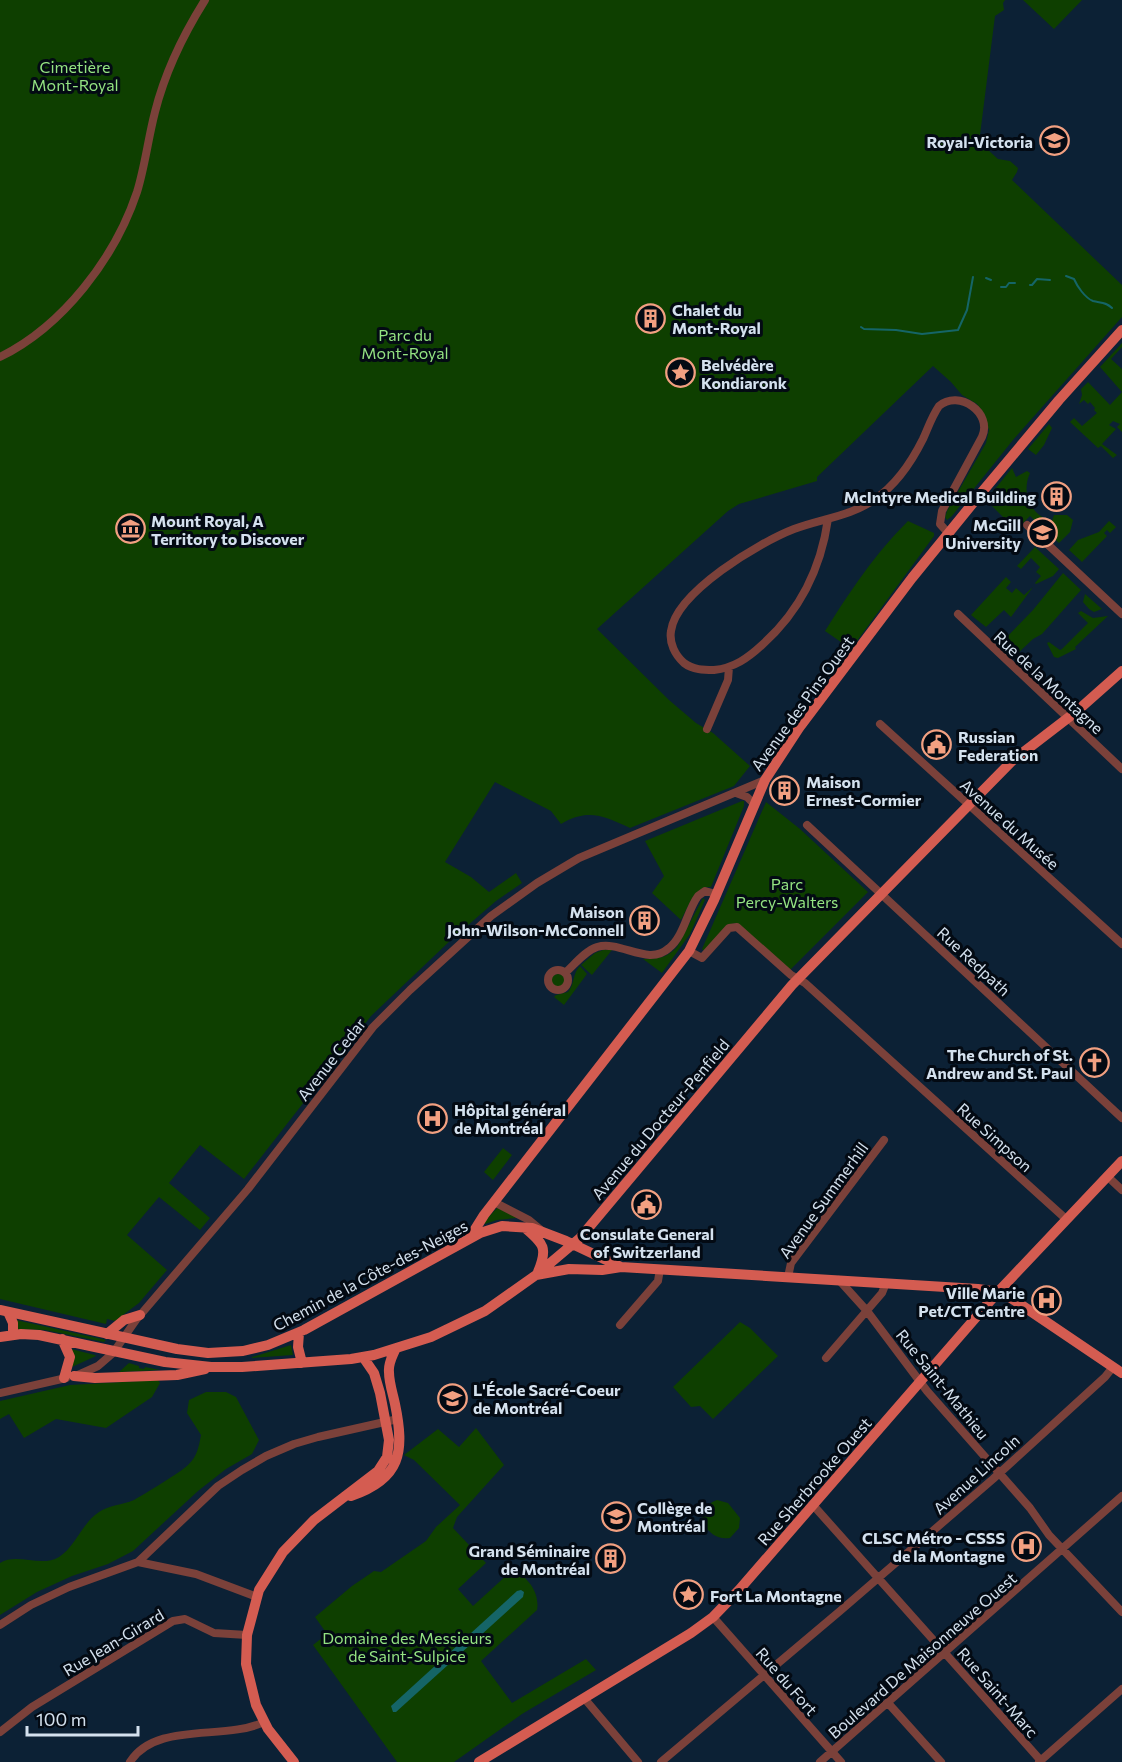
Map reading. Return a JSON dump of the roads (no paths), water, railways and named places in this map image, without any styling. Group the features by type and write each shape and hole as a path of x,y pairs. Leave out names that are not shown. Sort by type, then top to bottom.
{"main road":[{"name":"Avenue des Pins Ouest","path":"469,1240 475,1226 689,951 765,780 799,728 949,534 1059,400 1122,330"},
{"name":"Avenue du Docteur-Penfield","path":"0,1337 39,1335 165,1362 211,1367 302,1363 363,1357 394,1350 469,1320 500,1302 574,1244 798,979 968,805 1013,760 1068,718 1122,671"},
{"name":"Rue Sherbrooke Ouest","path":"479,1762 713,1617 998,1292 1122,1161"},
{"path":"522,1226 537,1238 543,1248 543,1258 536,1275"},
{"name":"Chemin de la Côte-des-Neiges","path":"4,1311 177,1349 223,1353 258,1348 298,1333 480,1233 492,1229 522,1226 542,1231 574,1244 621,1267 980,1289 998,1292"},
{"path":"536,1275 569,1269 602,1270 621,1267"},
{"path":"998,1292 1011,1298 1118,1370"},
{"path":"4,1311 14,1323 13,1335"},
{"path":"107,1334 124,1320 140,1315"},
{"path":"298,1333 298,1347 302,1363"},
{"path":"62,1339 70,1357 69,1377 186,1375 211,1367"},
{"path":"345,1498 372,1488 390,1470 398,1457 401,1445 398,1419 388,1372 394,1350"},
{"path":"294,1762 264,1722 256,1705 249,1681 246,1657 247,1635 257,1597 273,1566 296,1537 319,1515 345,1498 378,1471 385,1461 390,1444 386,1422 372,1369 363,1357"}],"street":[{"path":"101,266 118,237 136,195 155,113 167,74 185,35 205,0"},
{"path":"0,357 30,339 65,309 113,253 135,207 144,180 159,113 170,78 187,38 210,0"},
{"path":"828,519 817,564 799,602 769,639 744,660 729,667 698,669 687,665 680,658 672,647 670,638 672,625 677,614 696,592 737,559 786,532 867,504 883,493 913,456 939,406 948,400 957,400 974,407 985,429 942,511 940,524 949,534"},
{"path":"1028,525 1122,614"},
{"name":"Rue de la Montagne","path":"958,614 1122,769"},
{"path":"707,729 728,680 729,667"},
{"name":"Avenue du Musée","path":"880,724 1122,944"},
{"name":"Avenue Cedar","path":"0,1393 69,1377 94,1368 115,1351 140,1315 248,1189 373,1027 491,916 532,886 574,861 765,780"},
{"path":"736,793 747,797 754,804"},
{"name":"Rue Redpath","path":"807,825 1122,1118"},
{"path":"565,973 587,952 598,946 613,945 648,954 666,951 675,940 698,896 705,891 716,894"},
{"name":"Rue Simpson","path":"689,951 702,958 729,928 735,927 791,975 805,983 1066,1219"},
{"name":"Avenue Summerhill","path":"788,1277 791,1263 884,1140"},
{"path":"1107,1176 1122,1190"},
{"name":"Chemin de la Côte-des-Neiges","path":"494,1202 529,1220 542,1231"},
{"path":"620,1325 658,1281 660,1269"},
{"name":"Rue Saint-Mathieu","path":"839,1280 867,1311 920,1381 1030,1508 1062,1549 1122,1612"},
{"path":"826,1358 882,1293 886,1283"},
{"name":"Avenue Lincoln","path":"661,1762 879,1578 1105,1377 1118,1370"},
{"path":"0,1625 31,1605 69,1587 138,1562 199,1503 229,1478 250,1465 294,1444 398,1419"},
{"name":"Boulevard De Maisonneuve Ouest","path":"820,1762 1122,1496"},
{"name":"Rue Saint-Marc","path":"813,1505 1041,1762"},
{"path":"138,1562 196,1574 257,1597"},
{"name":"Rue du Fort","path":"713,1617 841,1762"},
{"name":"Rue Jean-Girard","path":"0,1732 32,1707 173,1621 185,1619 214,1633 247,1635"},
{"path":"1041,1762 1122,1689"},
{"path":"584,1698 638,1762"},
{"path":"888,1703 941,1762"},
{"path":"130,1762 140,1749 154,1741 240,1730 264,1722"}],"waterway":[{"path":"1066,276 1074,279 1082,292 1090,299 1112,308"},
{"path":"861,327 922,334 958,330 967,310 973,277"},
{"path":"986,278 991,280"},
{"path":"1030,285 1037,279 1050,280"},
{"path":"1001,287 1015,283"}],"place":[{"name":"Royal-Victoria","path":"1054,141"},
{"name":"Chalet du Mont-Royal","path":"651,318"},
{"name":"Belvédère Kondiaronk","path":"680,373"},
{"name":"McIntyre Medical Building","path":"1057,496"},
{"name":"Mount Royal, A Territory to Discover","path":"130,529"},
{"name":"McGill University","path":"1042,533"},
{"name":"Russian Federation","path":"937,745"},
{"name":"Maison Ernest-Cormier","path":"785,790"},
{"name":"Maison John-Wilson-McConnell","path":"645,920"},
{"name":"The Church of St. Andrew and St. Paul","path":"1094,1063"},
{"name":"Hôpital général de Montréal","path":"433,1118"},
{"name":"Consulate General of Switzerland","path":"647,1205"},
{"name":"Ville Marie Pet/CT Centre","path":"1046,1301"},
{"name":"L'École Sacré-Coeur de Montréal","path":"452,1398"},
{"name":"Collège de Montréal","path":"616,1516"},
{"name":"CLSC Métro - CSSS de la Montagne","path":"1026,1546"},
{"name":"Grand Séminaire de Montréal","path":"611,1559"},
{"name":"Fort La Montagne","path":"689,1595"}],"park label":[{"name":"Cimetière Mont-Royal","path":"75,75"},
{"name":"Parc du Mont-Royal","path":"405,343"},
{"name":"Parc Percy-Walters","path":"787,892"},
{"name":"Domaine des Messieurs de Saint-Sulpice","path":"407,1646"}]}
